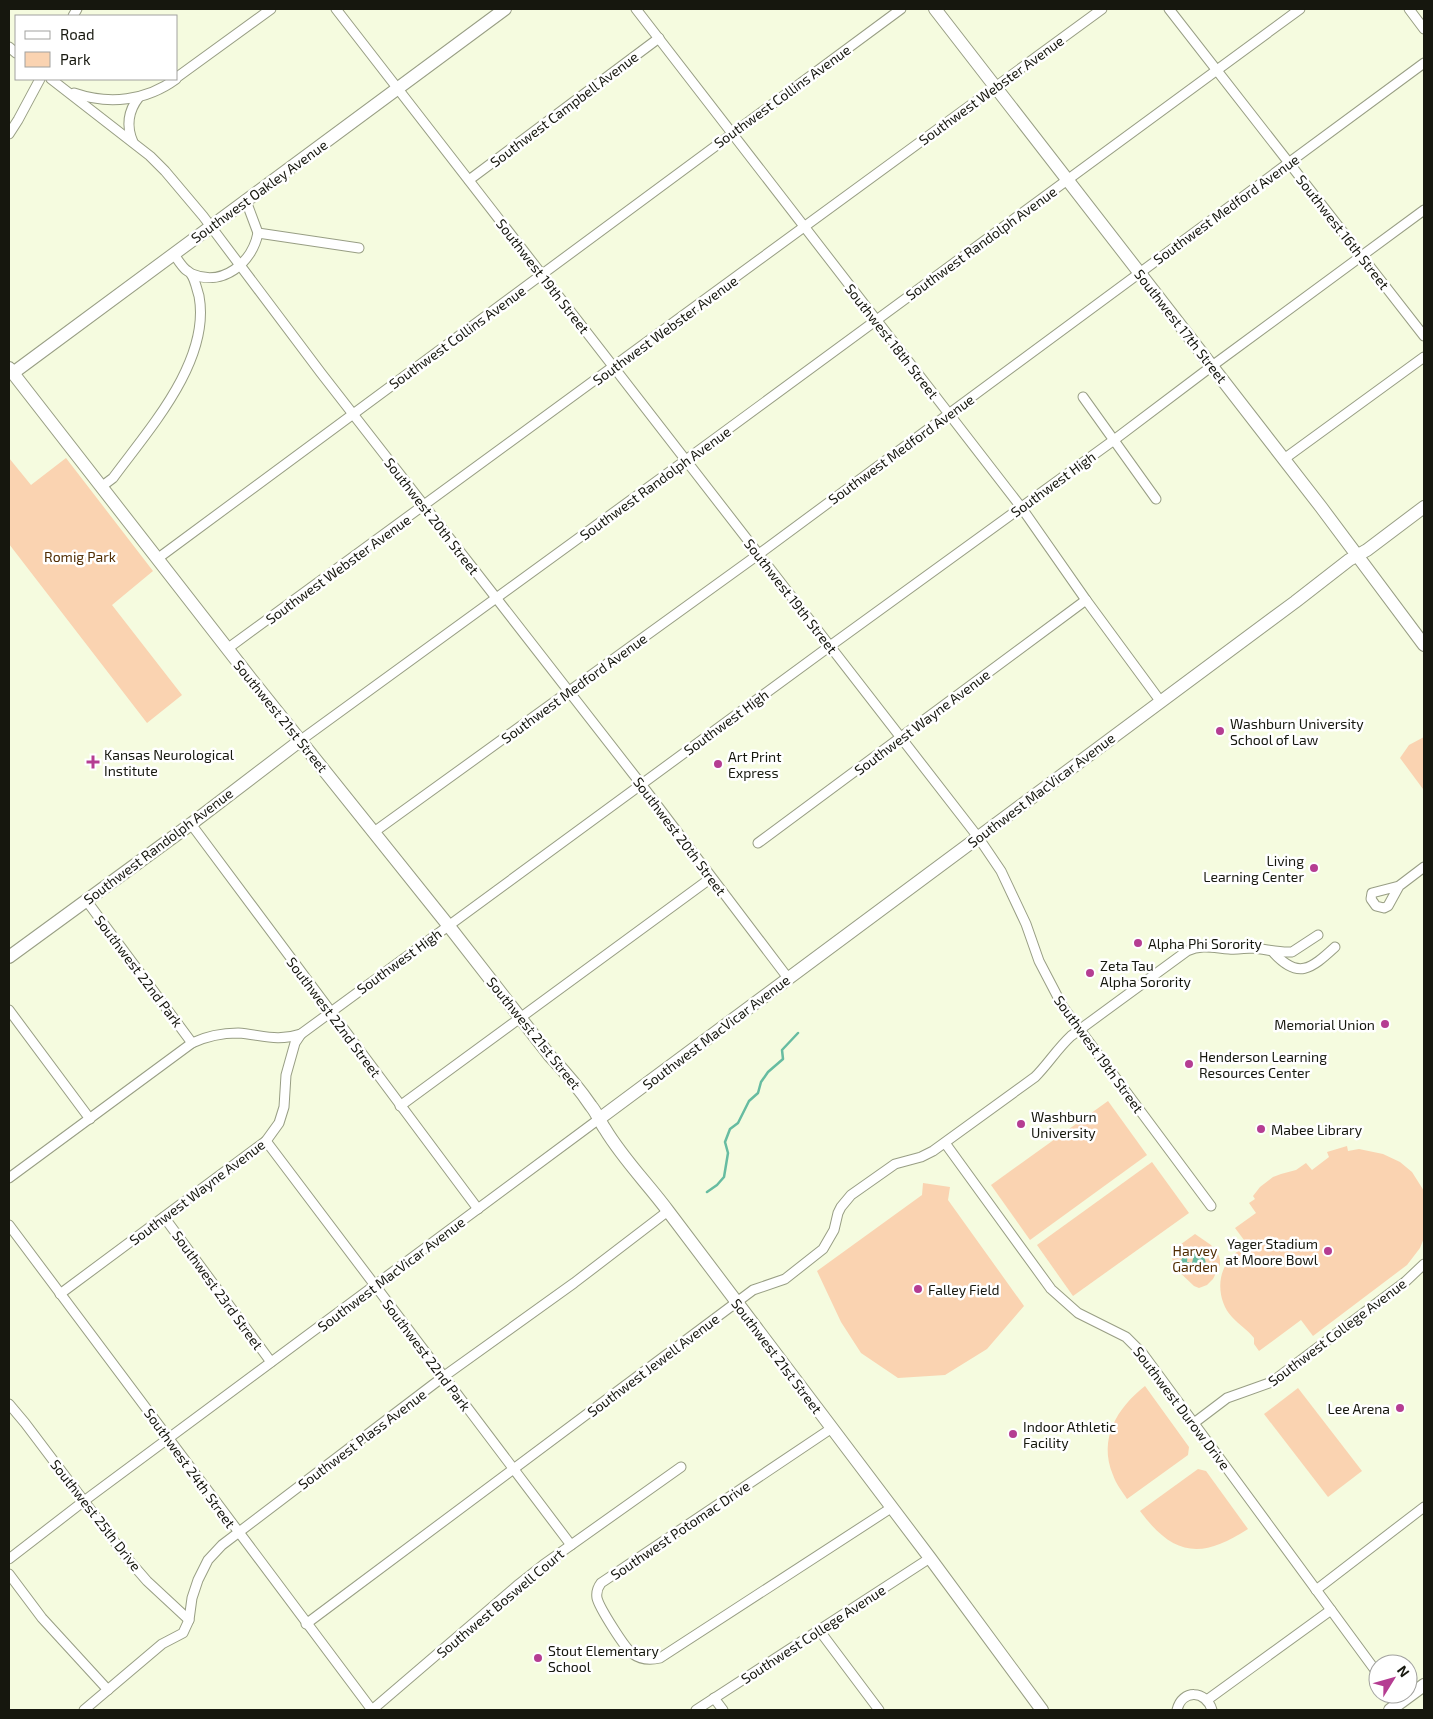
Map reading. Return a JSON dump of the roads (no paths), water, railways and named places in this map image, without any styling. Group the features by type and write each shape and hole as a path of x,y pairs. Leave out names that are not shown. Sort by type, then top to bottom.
{"main road":[{"name":"Southwest Oakley Avenue","path":"11,370 174,254 505,9"},
{"name":"Southwest 17th Street","path":"935,9 1284,459 1424,645"},
{"name":"Southwest 21st Street","path":"11,370 227,649 592,1107 604,1129 636,1172 738,1303 1042,1710"},
{"name":"Southwest MacVicar Avenue","path":"599,1119 1295,602 1320,581 1367,550 1424,508"},
{"name":"Southwest Randolph Avenue","path":"9,957 301,740"}],"street":[{"path":"178,77 271,9"},
{"name":"Southwest 19th Street","path":"336,9 978,837 1010,887 1039,961 1051,986 1079,1029 1211,1206"},
{"name":"Southwest 18th Street","path":"636,9 1021,507 1160,702"},
{"name":"Southwest Collins Avenue","path":"157,559 732,132 901,9"},
{"name":"Southwest Webster Avenue","path":"227,649 1102,9"},
{"name":"Southwest 16th Street","path":"1169,9 1424,336"},
{"name":"Southwest Randolph Avenue","path":"301,740 1300,9"},
{"path":"1409,9 1424,29"},
{"name":"Southwest Campbell Avenue","path":"469,180 659,38"},
{"name":"Southwest Medford Avenue","path":"374,832 759,554 1424,62"},
{"path":"9,134 39,80"},
{"name":"Southwest 20th Street","path":"52,80 133,142 165,171 641,784 788,978"},
{"path":"65,89 96,99 118,100 139,97 156,91 173,80"},
{"path":"133,142 128,121 133,104 139,97"},
{"path":"174,254 183,268 202,278 229,273 240,266 253,251 258,233 246,201"},
{"name":"Southwest High","path":"9,1178 192,1043 222,1034 238,1033 276,1039 301,1034 1114,440 1424,210"},
{"path":"258,233 359,248"},
{"path":"101,487 112,478 158,417 173,394 187,365 201,318 198,293 192,274"},
{"path":"1284,459 1424,357"},
{"path":"1083,397 1156,500"},
{"name":"Southwest Wayne Avenue","path":"758,844 1086,600"},
{"name":"Southwest 22nd Street","path":"190,824 478,1209"},
{"path":"1399,886 1424,867"},
{"path":"400,1106 712,878"},
{"name":"Southwest 22nd Park","path":"86,900 192,1043"},
{"path":"1273,952 1292,952 1318,935"},
{"name":"Southwest Jewell Avenue","path":"306,1624 753,1290 785,1279 823,1249 834,1230 841,1207 851,1195 889,1168 927,1155 945,1143 1035,1077 1059,1047 1079,1029 1193,948 1208,946 1228,949 1255,948 1273,952"},
{"path":"1273,952 1289,967 1303,970 1316,964 1335,947"},
{"path":"9,1010 90,1119"},
{"name":"Southwest Wayne Avenue","path":"60,1294 266,1141 279,1123 284,1108 286,1075 295,1042 301,1034"},
{"name":"Southwest MacVicar Avenue","path":"9,1558 599,1119"},
{"name":"Southwest 22nd Park","path":"266,1141 570,1545"},
{"name":"Southwest Durow Drive","path":"945,1143 1051,1289 1061,1300 1078,1313 1116,1331 1135,1345 1194,1422 1368,1660"},
{"name":"Southwest Plass Avenue","path":"189,1620 192,1598 198,1580 208,1560 222,1546 443,1377 574,1283 668,1211"},
{"name":"Southwest 23rd Street","path":"164,1217 272,1362"},
{"name":"Southwest 24th Street","path":"9,1225 372,1710"},
{"name":"Southwest College Avenue","path":"1194,1422 1227,1398 1272,1382 1405,1282 1424,1264"},
{"name":"Southwest 25th Drive","path":"9,1404 127,1558 147,1581 189,1620"},
{"name":"Southwest Potomac Drive","path":"832,1428 601,1583 597,1592 599,1604 626,1647 634,1655 642,1658 651,1660 660,1658 891,1508"},
{"name":"Southwest Boswell Court","path":"372,1710 519,1584 570,1545 680,1468"},
{"path":"1316,1590 1424,1507"},
{"name":"Southwest College Avenue","path":"696,1710 930,1558"},
{"path":"9,1574 42,1618 108,1690"},
{"path":"1207,1700 1331,1610"},
{"path":"79,1710 90,1706 162,1644 183,1633 189,1620"},
{"path":"820,1630 879,1710"},
{"path":"1177,1710 1181,1701 1191,1695 1202,1696 1207,1700 1212,1710"},
{"path":"714,1698 723,1710"}],"waterway":[{"path":"707,1192 724,1177 728,1153 725,1142 730,1129 738,1123 749,1101 758,1093 761,1082 768,1072 783,1059 782,1050 798,1033"}],"place":[{"name":"Washburn University School of Law","path":"1220,731"},
{"name":"Kansas Neurological Institute","path":"93,762"},
{"name":"Art Print Express","path":"718,764"},
{"name":"Living Learning Center","path":"1314,868"},
{"name":"Alpha Phi Sorority","path":"1138,943"},
{"name":"Zeta Tau Alpha Sorority","path":"1090,973"},
{"name":"Memorial Union","path":"1385,1024"},
{"name":"Henderson Learning Resources Center","path":"1189,1064"},
{"name":"Washburn University","path":"1021,1124"},
{"name":"Mabee Library","path":"1261,1129"},
{"name":"Yager Stadium at Moore Bowl","path":"1328,1251"},
{"name":"Falley Field","path":"918,1289"},
{"name":"Lee Arena","path":"1400,1408"},
{"name":"Indoor Athletic Facility","path":"1013,1434"},
{"name":"Stout Elementary School","path":"538,1658"}],"park label":[{"name":"Romig Park","path":"80,556"},
{"name":"Harvey Garden","path":"1195,1258"}]}
